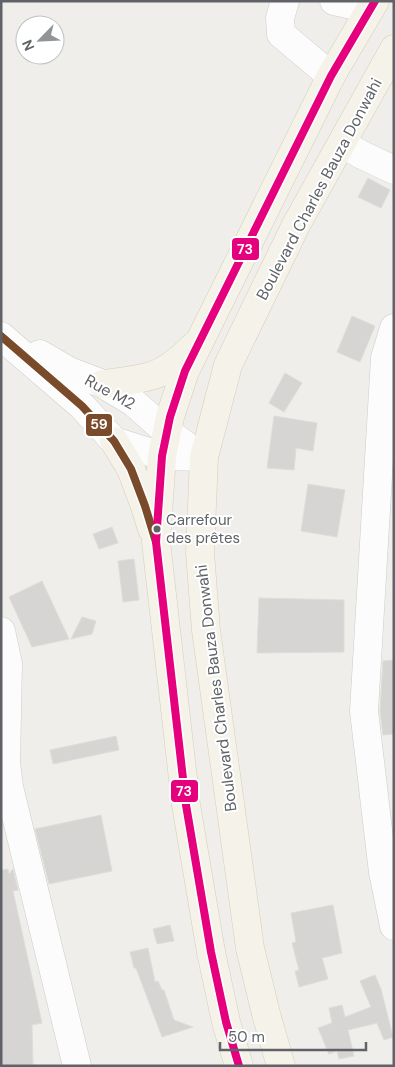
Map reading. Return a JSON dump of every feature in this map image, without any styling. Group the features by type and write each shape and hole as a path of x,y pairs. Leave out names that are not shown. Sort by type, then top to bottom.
{"main road":[{"path":"156,542 164,444 170,417 185,371 331,76 372,5"},
{"name":"Boulevard Charles Bauza Donwahi","path":"280,1066 250,948 206,630 200,553 204,457 228,365 296,225 394,49"},
{"path":"103,384 155,375 179,360 200,341"},
{"path":"114,441 131,469 156,542 186,805 213,961 226,1022 239,1066"}],"street":[{"path":"285,1 280,18 281,34 331,76"},
{"path":"334,1 372,5"},
{"path":"342,143 394,170"},
{"path":"394,328 385,358 364,712 382,872 394,926"},
{"name":"Rue M2","path":"1,335 82,406 114,441 164,444 204,457"},
{"name":"Rue M2","path":"1,335 35,351 69,371 103,384 133,402 164,444"},
{"path":"1,631 8,664 4,778 77,1066"}],"building":[{"path":"368,178 390,190 381,208 358,197"},
{"path":"352,316 375,326 360,362 337,352"},
{"path":"285,373 302,383 284,412 269,403"},
{"path":"274,416 317,423 313,451 296,448 294,470 267,468"},
{"path":"308,484 345,490 337,537 301,531"},
{"path":"112,527 118,543 99,549 93,534"},
{"path":"134,559 139,600 123,602 118,561"},
{"path":"42,581 69,639 32,647 9,597"},
{"path":"259,598 344,600 344,652 257,653"},
{"path":"82,617 96,621 92,634 71,639"},
{"path":"394,660 394,734 383,735 380,711 383,661"},
{"path":"116,736 119,750 53,764 50,750"},
{"path":"101,815 112,871 49,884 35,829"},
{"path":"8,869 9,874 13,869 18,890 13,891 42,1023 32,1025 33,1066 1,1066 1,870"},
{"path":"333,905 342,953 322,958 328,979 299,987 295,971 299,970 292,943 296,942 291,913"},
{"path":"170,925 174,941 157,944 153,929"},
{"path":"148,948 155,982 158,981 162,990 164,990 174,1020 193,1027 162,1037 136,968 134,968 130,952"},
{"path":"375,975 381,989 393,1037 384,1040 377,1023 348,1030 354,1056 339,1059 337,1051 329,1054 318,1028 332,1023 329,1008 342,1005 345,1017 371,1007 360,981"}],"transit line":[{"name":"73","path":"239,1066 226,1022 211,952 186,805 156,542 162,456 170,417 185,371 331,76 375,1"},
{"name":"59","path":"1,336 82,406 114,441 131,469 156,542"}],"place":[{"name":"Carrefour des prêtes","path":"157,529"}]}
